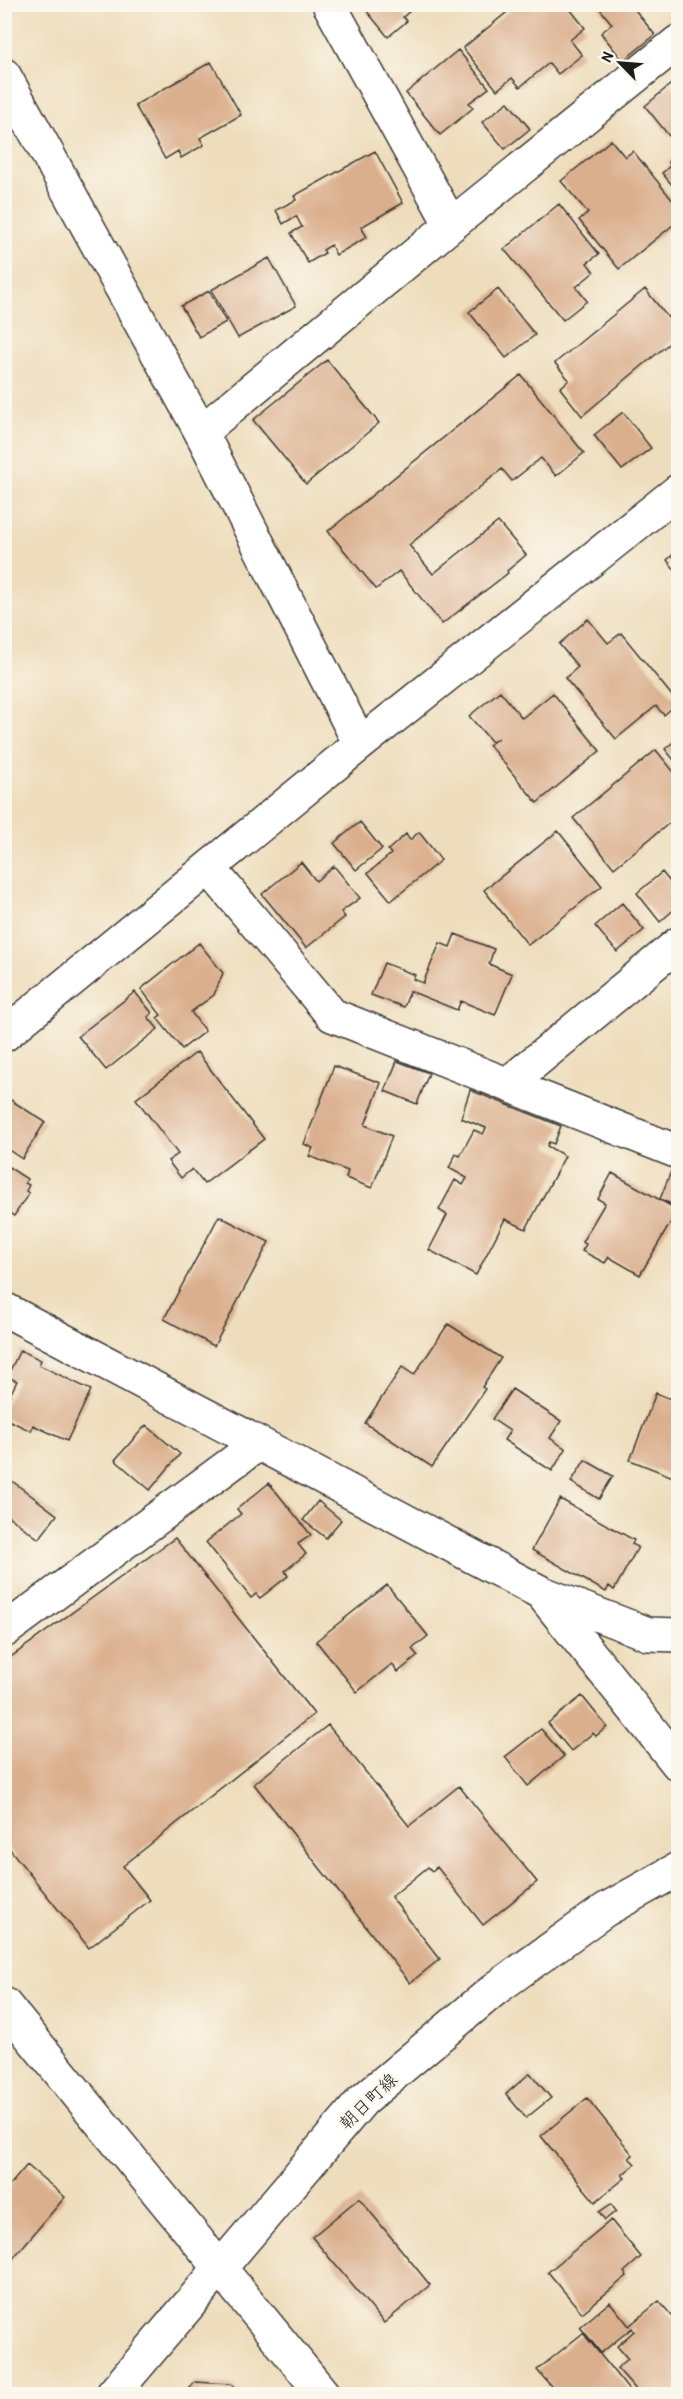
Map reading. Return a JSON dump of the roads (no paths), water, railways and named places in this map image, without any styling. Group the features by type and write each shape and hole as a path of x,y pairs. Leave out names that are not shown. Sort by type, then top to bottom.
{"street":[{"path":"329,4 451,225"},
{"path":"201,432 451,225 678,42"},
{"path":"4,75 201,432 360,744"},
{"path":"4,1035 210,869 360,744 678,490"},
{"path":"210,869 332,1015 509,1083 678,1152"},
{"path":"509,1083 678,945"},
{"path":"4,1309 542,1593 648,1634 678,1635"},
{"path":"4,1631 258,1444"},
{"path":"542,1593 678,1764"},
{"name":"朝日町線","path":"113,2394 362,2101 495,1989 605,1910 678,1869"},
{"path":"4,2004 323,2394"}]}
